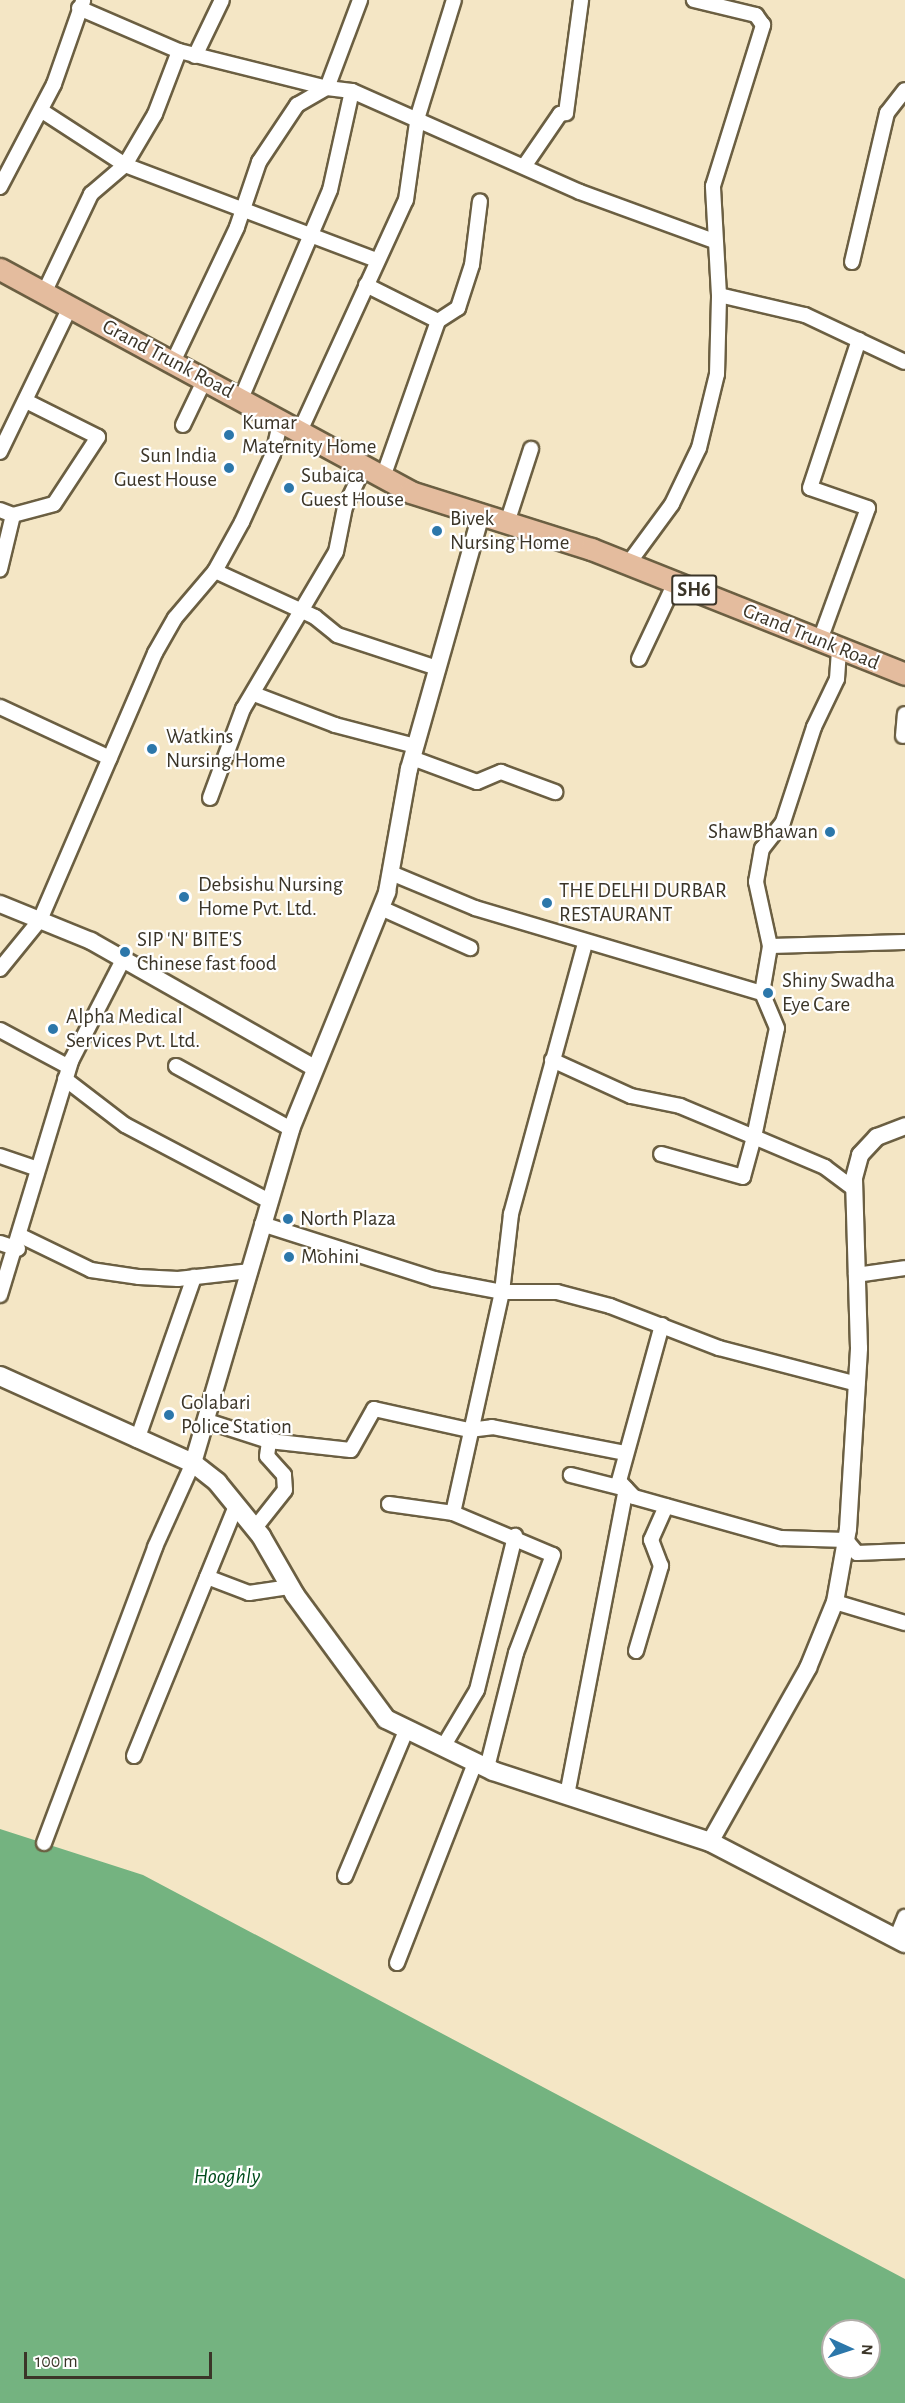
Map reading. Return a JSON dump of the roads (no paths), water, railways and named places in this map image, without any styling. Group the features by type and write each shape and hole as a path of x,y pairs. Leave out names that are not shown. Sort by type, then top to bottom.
{"main road":[{"name":"Grand Trunk Road","path":"0,269 410,492 628,564 905,674"},
{"path":"0,1376 137,1440 193,1463 255,1528 289,1587 386,1719 406,1731 481,1766 710,1842 900,1941"}],"street":[{"path":"195,56 222,0"},
{"path":"172,362 242,212 259,162 297,105 327,88 360,0"},
{"path":"300,431 413,179 418,116 454,0"},
{"path":"525,165 560,114 566,113 581,0"},
{"path":"628,564 672,504 699,448 717,374 719,294 714,241 713,186 763,25 756,15 694,0"},
{"path":"0,187 42,111 81,4 179,51 282,73 327,88 352,91 418,116 580,192 714,241"},
{"path":"44,293 91,194 124,165 155,114 179,51"},
{"path":"852,262 887,113 905,90"},
{"path":"241,399 330,190 352,91"},
{"path":"42,111 124,165 242,212 312,234 376,260"},
{"path":"210,798 254,694 336,552 345,507 373,472 438,321 458,308 472,265 480,201"},
{"path":"366,285 438,321"},
{"path":"719,294 805,315 905,362"},
{"path":"0,452 70,307"},
{"path":"661,1154 743,1178 754,1137 777,1028 762,993 770,946 756,882 762,849 783,822 814,727 837,679 830,644 868,508 810,488 859,340"},
{"path":"183,425 205,379"},
{"path":"0,510 14,515 54,504 98,437 26,401"},
{"path":"0,969 40,920 155,653 175,618 215,571 273,454 281,420"},
{"path":"507,523 531,449"},
{"path":"44,1843 155,1547 193,1463 291,1129 313,1067 381,908 391,873 413,752 481,514"},
{"path":"0,569 14,515"},
{"path":"215,571 301,610 337,635 437,668"},
{"path":"639,659 675,583"},
{"path":"254,694 413,752 477,782 501,772 555,792"},
{"path":"0,707 110,758"},
{"path":"903,736 905,714"},
{"path":"391,873 475,908 585,943 762,993"},
{"path":"0,904 40,920 123,960 313,1067"},
{"path":"381,908 470,948"},
{"path":"770,946 905,942"},
{"path":"453,1513 469,1430 502,1292 512,1214 585,943"},
{"path":"0,1295 19,1242 37,1169 67,1073 123,960"},
{"path":"0,1030 67,1073 125,1125 269,1201"},
{"path":"552,1060 631,1096 680,1106 825,1167 854,1190"},
{"path":"176,1066 291,1129"},
{"path":"710,1842 808,1668 835,1602 846,1540 857,1384 854,1190 860,1155 877,1137 905,1125"},
{"path":"0,1156 37,1169"},
{"path":"262,1224 434,1279 502,1292 557,1292 662,1324 719,1348 857,1384"},
{"path":"0,1243 19,1242 92,1270 139,1277 194,1277 249,1271"},
{"path":"856,1275 905,1268"},
{"path":"137,1440 194,1277"},
{"path":"662,1324 624,1453 619,1481 634,1497 781,1538 846,1540 857,1552 905,1551"},
{"path":"207,1421 268,1441 351,1450 374,1409 469,1430 492,1427 624,1453"},
{"path":"255,1528 285,1490 284,1475 267,1456 268,1441"},
{"path":"571,1475 626,1489"},
{"path":"567,1795 626,1489"},
{"path":"389,1504 453,1513 515,1536 553,1555 516,1653 481,1766 397,1963"},
{"path":"134,1756 236,1506"},
{"path":"636,1651 661,1566 651,1540 666,1506"},
{"path":"443,1748 477,1689 515,1536"},
{"path":"207,1577 249,1593 289,1587"},
{"path":"835,1602 905,1623"},
{"path":"345,1876 406,1731"},
{"path":"900,1941 905,1917"}],"water":[{"name":"Hooghly","path":"0,1829 143,1875 905,2279 905,2403 0,2403"}],"place":[{"name":"Kumar Maternity Home","path":"229,435"},
{"name":"Sun India Guest House","path":"229,468"},
{"name":"Subaica Guest House","path":"289,488"},
{"name":"Bivek Nursing Home","path":"437,531"},
{"name":"Watkins Nursing Home","path":"152,749"},
{"name":"ShawBhawan","path":"830,832"},
{"name":"Debsishu Nursing Home Pvt. Ltd.","path":"184,897"},
{"name":"THE DELHI DURBAR RESTAURANT","path":"547,903"},
{"name":"SIP 'N' BITE'S Chinese fast food","path":"125,952"},
{"name":"Shiny Swadha Eye Care","path":"768,993"},
{"name":"Alpha Medical Services Pvt. Ltd.","path":"53,1029"},
{"name":"North Plaza","path":"288,1219"},
{"name":"Mohini","path":"289,1257"},
{"name":"Golabari Police Station","path":"169,1415"}]}
